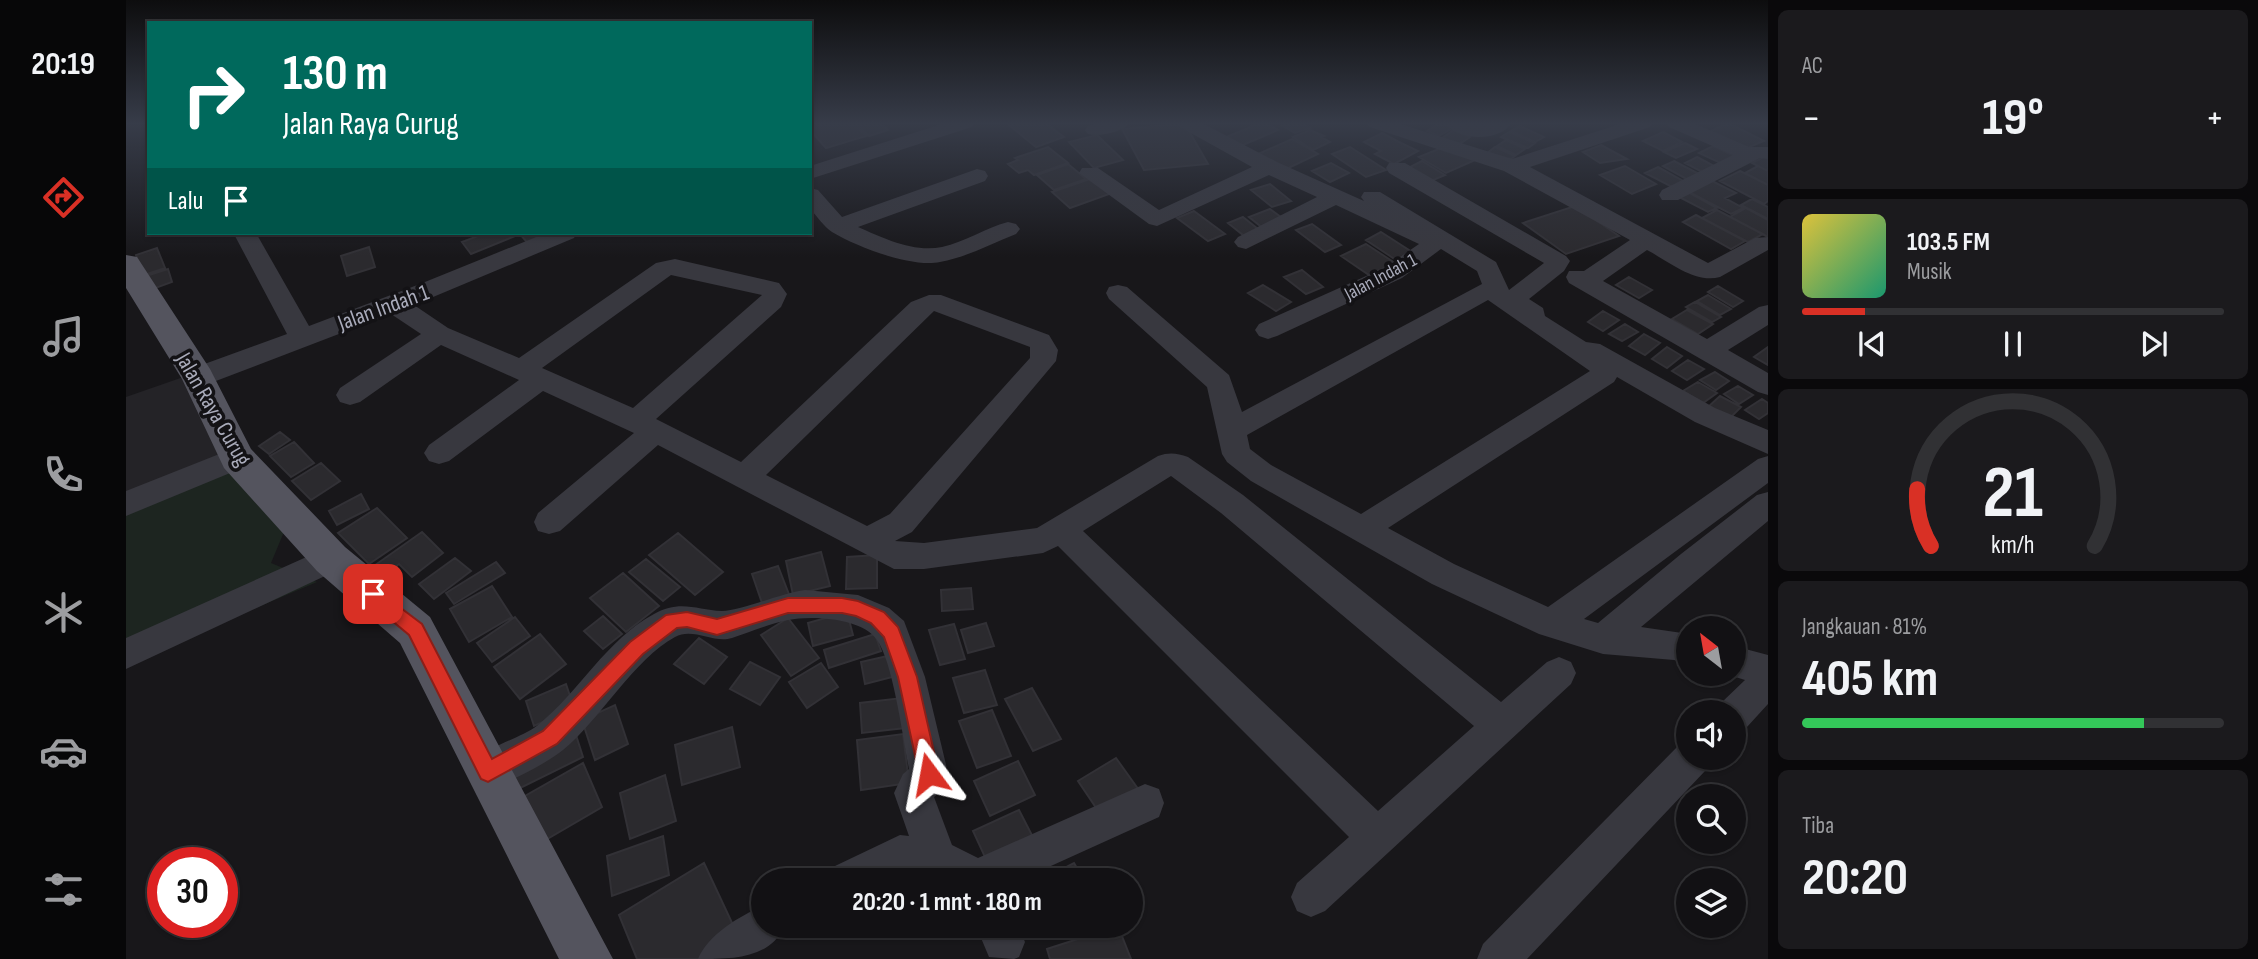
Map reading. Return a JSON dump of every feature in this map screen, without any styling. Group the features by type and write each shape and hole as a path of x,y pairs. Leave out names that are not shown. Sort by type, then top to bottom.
{"main road":[{"name":"Jalan Raya Curug","path":"132,284 198,377 237,458 331,559 415,629 587,959"}],"street":[{"path":"1090,173 1157,219 1267,168"},
{"name":"Jalan Indah 1","path":"1268,330 1393,273 1429,249 1431,243 1426,238 1341,198 1271,168"},
{"path":"1246,242 1341,198 1397,168 1558,261 1520,291 1515,300 1520,305 1705,415 1745,430 1768,443"},
{"path":"1515,168 1698,268 1711,272 1763,243"},
{"path":"1670,195 1730,168"},
{"path":"838,226 977,176"},
{"path":"812,197 838,226 860,237 929,256 1008,229"},
{"path":"1362,529 1604,375 1604,368 1597,362 1500,298 1487,267 1372,197"},
{"name":"Jalan Indah 1","path":"198,377 393,303 561,235"},
{"path":"247,236 302,337"},
{"path":"1646,240 1584,278 1768,385"},
{"path":"439,453 530,374 665,268 675,267 770,289 775,294 772,301 549,522"},
{"path":"1232,430 1483,292"},
{"path":"1118,293 1219,382 1237,454 1243,461 1443,574 1551,624 1603,639 1676,646"},
{"path":"393,303 439,334 645,426 894,556 924,556 1043,540 1146,475 1168,464 1178,465 1232,504 1502,725"},
{"path":"744,478 920,308 929,303 941,303 1040,341 1045,350 1043,361 901,523 867,541"},
{"path":"1707,351 1768,313"},
{"path":"350,395 439,334"},
{"path":"126,504 237,458"},
{"path":"1551,624 1768,467"},
{"path":"1603,639 1768,503"},
{"path":"901,523 924,556"},
{"path":"1062,530 1377,837"},
{"path":"126,654 331,559"},
{"path":"488,772 550,738 636,648 666,624 687,619 724,626 788,606 850,607 869,612 892,632 908,677 929,774 913,793 937,859"},
{"path":"1746,665 1768,671"},
{"path":"1311,897 1559,673"},
{"path":"1746,703 1768,680"},
{"path":"1498,959 1680,770"},
{"path":"1004,868 1145,803"},
{"path":"873,868 900,855 937,859 955,868"},
{"path":"719,959 751,936"}],"shaded area":[{"path":"192,374 253,454 126,506 126,397"},
{"path":"253,454 291,515 271,563 317,582 126,663 126,506"}],"building":[{"path":"1013,168 1055,168 1034,175 1028,170 1019,173"},
{"path":"1057,168 1073,168 1086,179 1054,190 1037,175"},
{"path":"1320,168 1340,168 1349,173 1330,182 1312,171"},
{"path":"1352,168 1386,170 1366,177"},
{"path":"1408,168 1433,168 1445,175 1431,181"},
{"path":"1437,168 1458,168 1446,173"},
{"path":"1628,168 1656,184 1632,194 1600,175"},
{"path":"1659,168 1687,183 1674,188 1645,173"},
{"path":"1666,168 1687,168 1703,176 1692,182"},
{"path":"1694,168 1714,168 1704,173"},
{"path":"1755,168 1768,171 1768,185 1745,173"},
{"path":"1740,171 1768,185 1768,201 1764,204 1720,181"},
{"path":"1093,178 1112,193 1070,208 1052,192"},
{"path":"1712,181 1736,193 1725,198 1743,208 1731,214 1689,192"},
{"path":"1270,184 1291,201 1272,207 1251,190"},
{"path":"1688,192 1717,208 1708,212 1679,197"},
{"path":"1752,199 1768,207 1768,219 1741,205"},
{"path":"1575,206 1619,236 1566,254 1523,223"},
{"path":"1746,208 1768,220 1768,237 1730,217"},
{"path":"1270,209 1285,220 1264,229 1249,217"},
{"path":"1717,210 1763,234 1748,242 1702,218"},
{"path":"1194,211 1225,234 1208,241 1177,218"},
{"path":"1696,215 1745,241 1731,249 1683,222"},
{"path":"1243,217 1263,233 1248,239 1228,223"},
{"path":"1312,224 1341,245 1325,252 1296,230"},
{"path":"1381,232 1415,254 1399,262 1366,240"},
{"path":"481,235 518,235 471,254 462,242"},
{"path":"521,235 559,235 531,247"},
{"path":"1366,244 1395,263 1369,275 1341,256"},
{"path":"369,247 375,267 347,276 341,256"},
{"path":"157,248 165,268 144,275 136,255"},
{"path":"168,269 172,282 150,290 146,276"},
{"path":"1302,270 1323,287 1306,294 1284,277"},
{"path":"1629,277 1652,290 1639,298 1616,285"},
{"path":"1263,285 1291,302 1276,311 1248,293"},
{"path":"1718,286 1743,301 1733,307 1708,292"},
{"path":"1708,295 1731,309 1720,315 1697,301"},
{"path":"1695,302 1721,317 1712,322 1686,307"},
{"path":"1687,310 1713,324 1698,334 1672,319"},
{"path":"1603,311 1619,320 1603,331 1588,322"},
{"path":"1625,324 1638,332 1622,341 1609,334"},
{"path":"1644,334 1660,343 1645,355 1629,346"},
{"path":"1667,347 1682,356 1667,368 1652,359"},
{"path":"1768,347 1768,365 1754,357"},
{"path":"1688,360 1704,369 1687,380 1672,371"},
{"path":"1715,372 1729,381 1716,390 1700,380"},
{"path":"1698,382 1717,393 1703,403 1683,391"},
{"path":"1738,386 1753,395 1739,404 1724,394"},
{"path":"1720,396 1741,407 1729,419 1708,407"},
{"path":"1762,399 1768,403 1768,413 1759,419 1745,410"},
{"path":"280,432 290,440 269,454 259,446"},
{"path":"294,442 314,463 291,477 270,456"},
{"path":"321,463 340,481 311,500 292,481"},
{"path":"361,494 369,509 337,525 329,511"},
{"path":"377,508 407,538 369,564 338,533"},
{"path":"422,532 443,553 412,577 399,564 381,577 371,568"},
{"path":"678,533 723,572 695,595 649,555"},
{"path":"821,552 830,586 793,595 786,561"},
{"path":"877,555 877,588 846,589 847,557"},
{"path":"455,558 471,571 434,599 419,584"},
{"path":"646,559 680,587 663,601 629,572"},
{"path":"496,562 505,573 454,604 446,593"},
{"path":"778,566 790,597 763,606 752,574"},
{"path":"623,573 659,606 626,632 590,598"},
{"path":"492,586 512,617 469,642 450,609"},
{"path":"971,588 973,609 942,611 941,590"},
{"path":"847,612 853,635 813,646 808,623"},
{"path":"603,616 622,634 603,649 584,631"},
{"path":"515,617 530,636 492,662 477,643"},
{"path":"788,618 819,658 791,676 761,635"},
{"path":"986,623 994,646 968,653 961,630"},
{"path":"954,624 965,659 940,665 929,630"},
{"path":"540,634 566,664 520,699 494,667"},
{"path":"875,634 881,651 829,668 824,650"},
{"path":"699,638 727,657 704,684 674,664"},
{"path":"892,655 896,676 865,684 861,662"},
{"path":"750,662 780,677 760,705 730,689"},
{"path":"821,663 838,687 807,708 789,682"},
{"path":"985,670 997,705 964,713 953,678"},
{"path":"566,684 574,708 534,726 526,701"},
{"path":"1032,688 1061,739 1033,751 1005,699"},
{"path":"902,698 905,728 862,733 860,703"},
{"path":"615,705 628,744 595,760 582,720"},
{"path":"992,710 1011,756 977,768 959,721"},
{"path":"732,727 740,767 682,785 675,745"},
{"path":"575,732 583,757 510,793 503,767"},
{"path":"903,734 909,783 861,790 857,740"},
{"path":"1116,758 1141,793 1103,818 1078,781"},
{"path":"1018,761 1035,795 990,816 974,781"},
{"path":"583,763 602,807 542,842 525,796"},
{"path":"665,775 676,821 630,839 620,793"},
{"path":"1019,810 1037,845 990,868 973,831"},
{"path":"663,836 669,875 612,896 607,856"},
{"path":"704,863 740,940 711,959 637,959 619,915"},
{"path":"1074,863 1077,868 1064,868"},
{"path":"1081,938 1123,938 1131,959 1050,959 1047,949"}],"route":[{"path":"373,594 415,629 488,772 550,738 636,648 673,621 687,619 717,627 798,604 842,605 869,612 892,632 908,677 929,774"}]}
